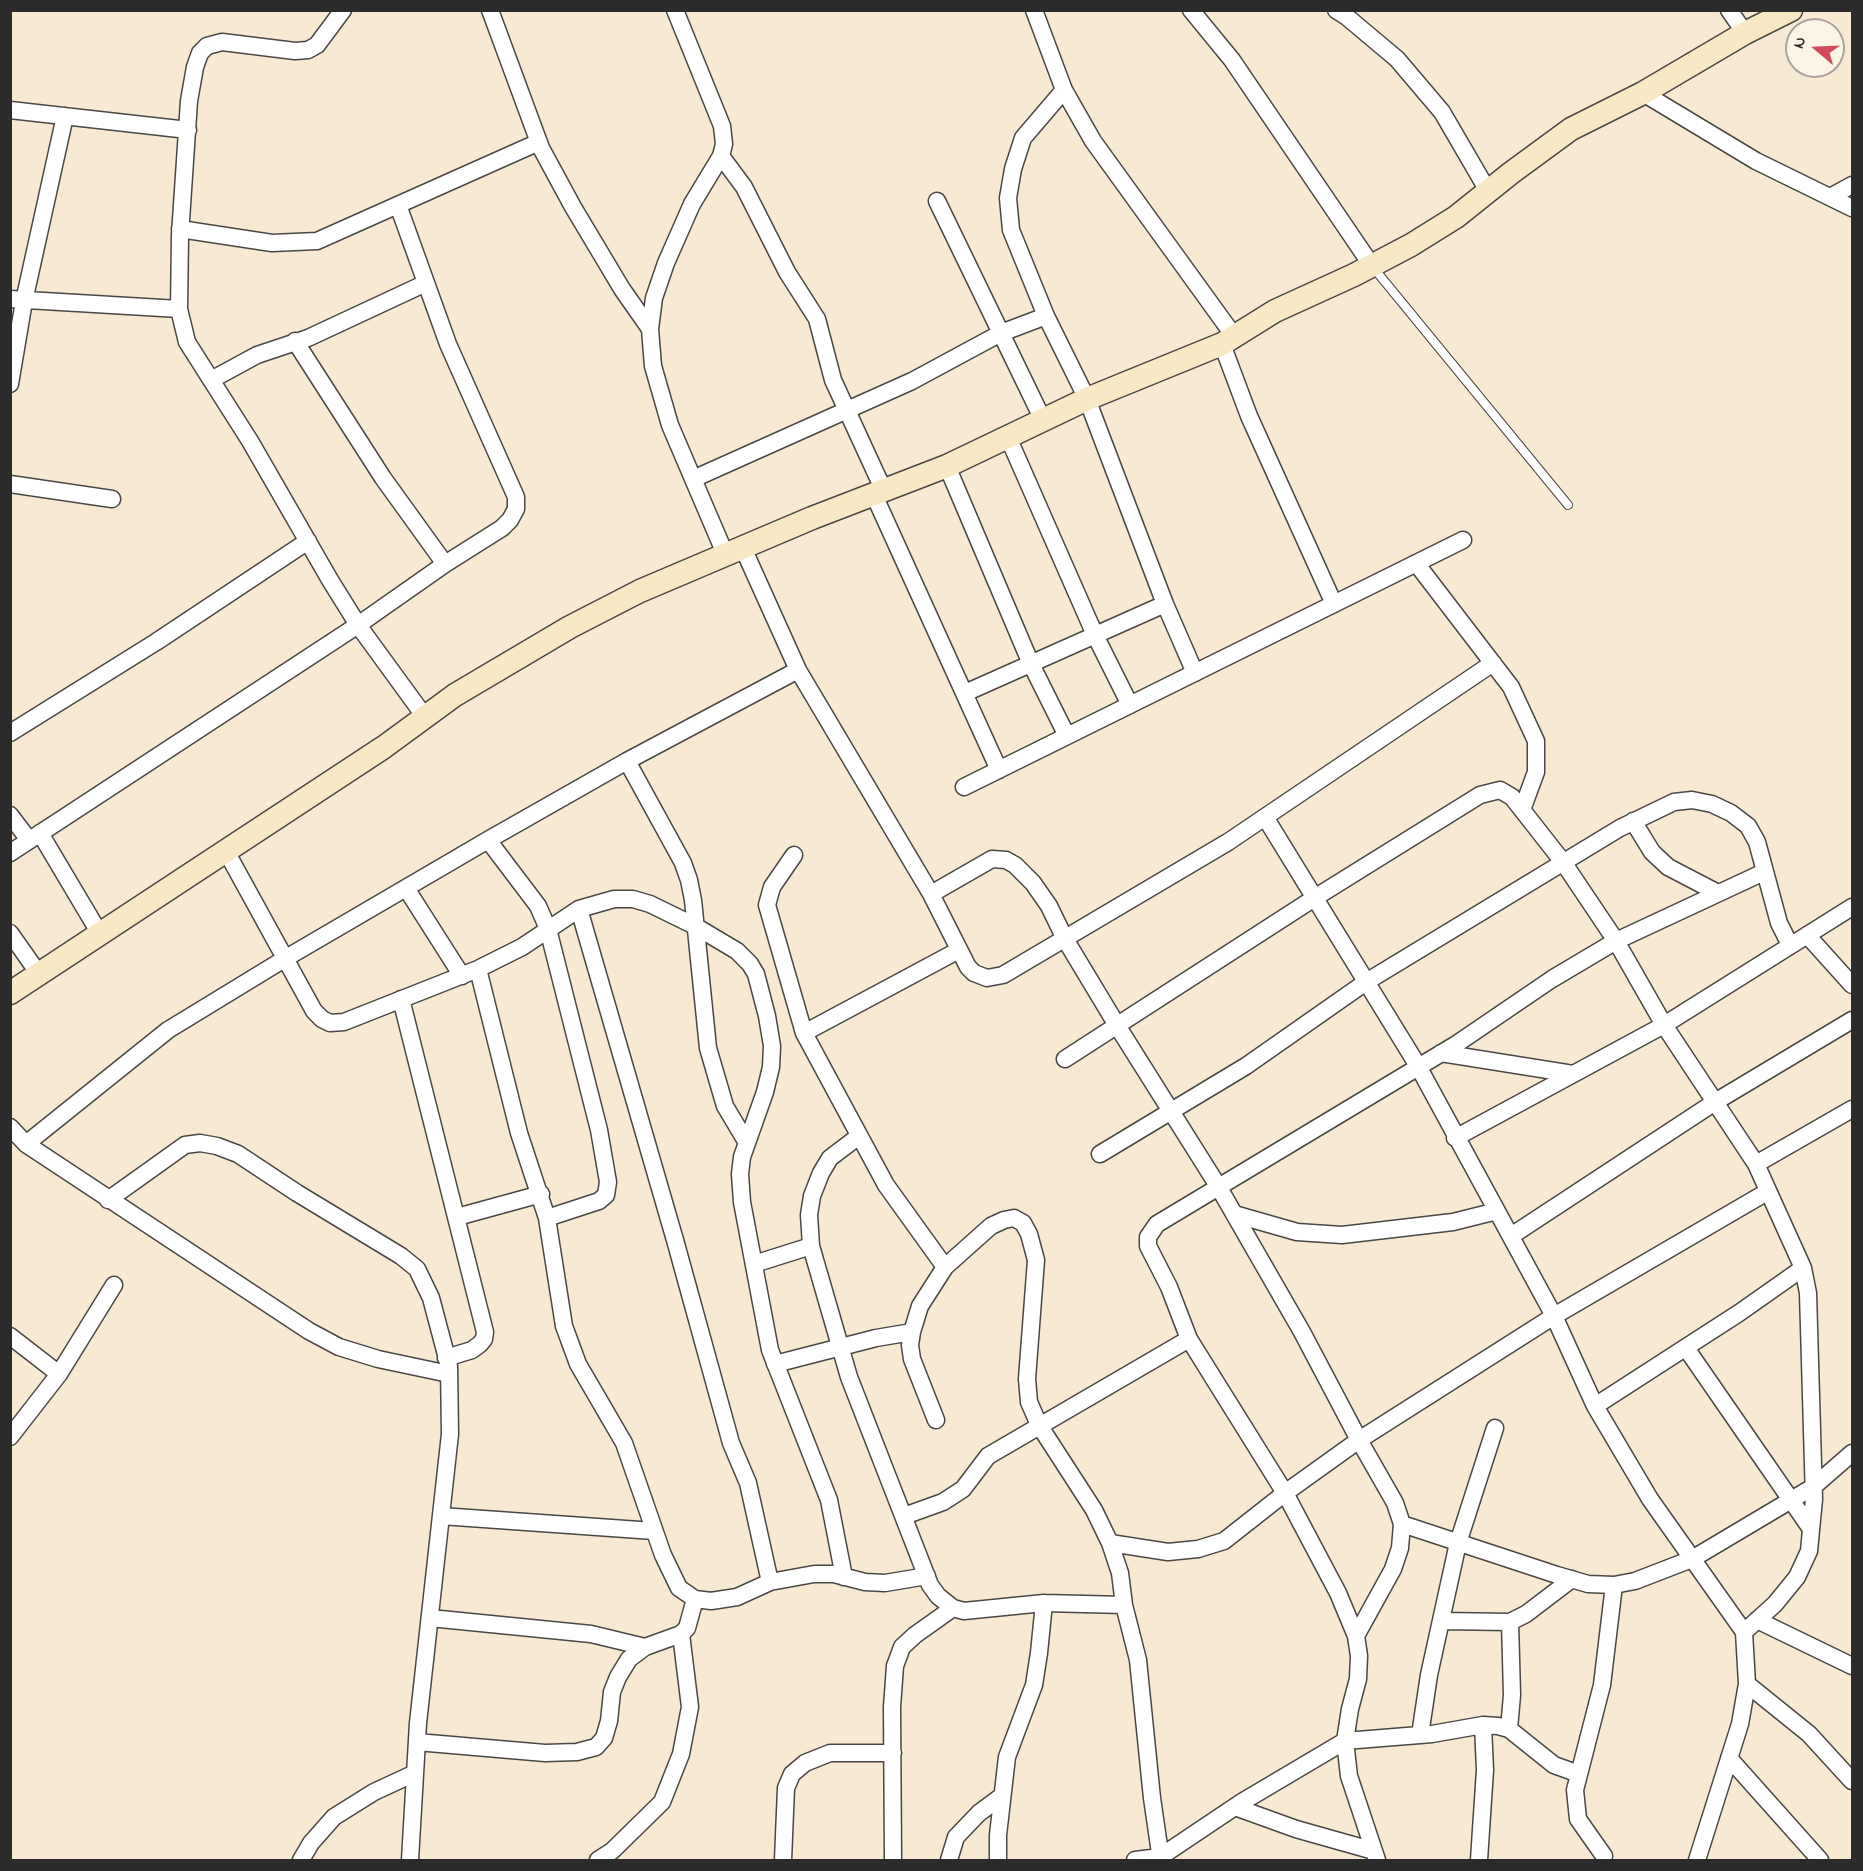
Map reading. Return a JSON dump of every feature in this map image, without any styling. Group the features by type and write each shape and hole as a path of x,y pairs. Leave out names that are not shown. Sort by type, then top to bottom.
{"street":[{"path":"343,10 317,45 308,50 295,51 222,42 207,46 200,53 189,101 180,229 179,309 187,342 250,441 358,624 425,717"},
{"path":"490,10 539,142 573,207 622,289 650,329"},
{"path":"675,10 722,126 723,144 721,156 692,204 666,263 654,298 650,329 653,366 670,425 693,479 798,670 931,894 959,950 974,973 987,978 1003,975 1228,842 1493,663"},
{"path":"1034,10 1064,90 1093,141 1228,340 1250,416 1334,604"},
{"path":"1191,10 1232,60 1372,266"},
{"path":"1336,10 1397,59 1442,112 1488,191"},
{"path":"1730,10 1746,33"},
{"path":"10,993 384,747 455,695 570,627 640,591 812,518 947,466 1087,399 1228,340 1275,311 1372,266 1411,245 1456,217 1571,129 1643,93 1746,33 1791,10"},
{"path":"1064,90 1023,138 1013,169 1008,198 1011,230 1046,316 1087,399 1165,604 1195,673"},
{"path":"1643,93 1756,161 1852,208"},
{"path":"10,110 188,130"},
{"path":"10,384 17,300 65,116"},
{"path":"180,229 272,243 317,241 539,142"},
{"path":"721,156 744,187 787,272 817,319 833,380 848,411 879,493 999,770"},
{"path":"1830,197 1852,185"},
{"path":"937,201 1043,420"},
{"path":"10,853 358,624 510,520 516,508 516,497 448,344 398,205"},
{"path":"211,380 257,355 308,338 426,283"},
{"path":"17,300 179,309"},
{"path":"693,479 912,381 1001,333 1046,316"},
{"path":"295,341 383,478 445,564"},
{"path":"1008,437 1095,635 1130,705"},
{"path":"947,466 1030,664 1067,736"},
{"path":"10,484 112,499"},
{"path":"964,787 1463,540"},
{"path":"10,733 156,642 308,541"},
{"path":"1416,563 1511,687 1536,741 1536,772 1522,810"},
{"path":"965,693 1165,604"},
{"path":"26,1144 168,1030 488,840 627,761 798,670"},
{"path":"627,761 683,863 693,900 708,1048 725,1106 747,1143"},
{"path":"1065,1059 1118,1027 1316,897 1480,795 1492,790 1505,792 1512,797 1563,862 1616,940 1664,1025 1756,1164 1803,1268 1808,1293 1813,1487 1809,1551 1797,1577 1775,1604 1744,1632"},
{"path":"1100,1154 1246,1066 1366,982 1633,821 1674,802 1692,801 1712,804 1731,813 1748,826 1757,842 1779,923 1790,945"},
{"path":"10,815 34,836 100,934"},
{"path":"1265,817 1418,1066 1455,1138 1554,1316 1595,1406 1650,1499 1744,1632 1747,1684 1740,1724 1697,1860"},
{"path":"1633,821 1652,852 1668,867 1718,893"},
{"path":"488,840 538,906 548,929 599,1130 608,1182 606,1195 599,1201 547,1218"},
{"path":"226,851 314,1011 330,1023 344,1022 462,976 522,947 579,909 614,899 633,899 650,904 737,951 750,964 756,974 772,1046 771,1067 765,1092 747,1143 740,1173 742,1202 770,1350 829,1500 844,1577"},
{"path":"794,855 772,887 767,905 804,1033 886,1185 945,1267"},
{"path":"931,894 992,859 1006,860 1015,864 1034,883 1118,1027 1218,1186 1302,1332 1395,1503 1402,1524 1400,1548 1393,1569 1356,1636"},
{"path":"1376,1856 1349,1776 1345,1742 1358,1679 1359,1656 1356,1636 1338,1593 1285,1493 1189,1339 1169,1287 1148,1246 1148,1237 1156,1224 1441,1053 1552,979 1616,940 1764,872"},
{"path":"406,888 462,976"},
{"path":"1455,1138 1664,1025 1852,907"},
{"path":"579,909 675,1240 730,1443 748,1483 770,1582"},
{"path":"10,933 39,974"},
{"path":"1807,935 1852,985"},
{"path":"804,1033 959,950"},
{"path":"478,969 519,1133 541,1194 547,1218 564,1326 578,1364 624,1443 654,1531 679,1588 695,1599 711,1601 737,1597 770,1582 814,1574 834,1574 866,1582 885,1583 927,1576"},
{"path":"10,1127 26,1144 108,1200 309,1331 339,1347 378,1359 448,1366 480,1344 485,1332 401,999"},
{"path":"1511,1236 1715,1102 1852,1020"},
{"path":"1441,1053 1574,1074"},
{"path":"1756,1164 1852,1110"},
{"path":"859,1136 830,1158 821,1173 812,1196 809,1215 811,1246 849,1377 930,1586 953,1608 973,1611 1044,1603 1124,1605"},
{"path":"108,1200 184,1145 200,1143 217,1146 238,1154 401,1256 417,1269 431,1298 448,1366 450,1434 417,1742 410,1860"},
{"path":"1110,1543 1168,1552 1198,1550 1224,1541 1285,1493 1359,1440 1554,1316 1767,1192"},
{"path":"457,1217 541,1194"},
{"path":"1234,1214 1297,1232 1342,1235 1453,1222 1497,1211"},
{"path":"936,1420 912,1359 910,1345 921,1306 945,1267 991,1226 1014,1218 1023,1224 1029,1234 1036,1260 1027,1379 1029,1402 1039,1425 1094,1510 1110,1543 1120,1573 1124,1605 1138,1660 1152,1798 1161,1859"},
{"path":"754,1264 811,1246"},
{"path":"1595,1406 1739,1313 1803,1268"},
{"path":"10,1437 59,1374 114,1285"},
{"path":"775,1364 876,1338 912,1332"},
{"path":"10,1336 59,1374"},
{"path":"903,1516 943,1502 963,1489 988,1456 1189,1339"},
{"path":"1686,1348 1811,1529"},
{"path":"1420,1735 1429,1675 1458,1543 1495,1428"},
{"path":"1402,1524 1588,1584 1614,1585 1635,1581 1692,1559 1813,1487 1852,1454"},
{"path":"441,1516 654,1531"},
{"path":"1441,1621 1510,1622 1526,1614 1572,1579"},
{"path":"1604,1856 1578,1819 1575,1790 1602,1685 1614,1585"},
{"path":"417,1742 544,1753 577,1752 596,1747 604,1738 609,1721 612,1692 618,1677 630,1659 645,1647 681,1634 687,1628 695,1599"},
{"path":"998,1860 1007,1757 1034,1685 1044,1603"},
{"path":"892,1860 892,1707 895,1666 902,1647 953,1608"},
{"path":"430,1618 591,1634 645,1647"},
{"path":"1757,1620 1852,1666"},
{"path":"1509,1729 1512,1695 1510,1622"},
{"path":"598,1860 612,1851 662,1802 681,1754 690,1707 681,1634"},
{"path":"1747,1684 1809,1734 1852,1781"},
{"path":"1135,1860 1161,1859 1235,1807 1345,1742 1420,1735 1483,1725 1498,1726 1509,1729 1554,1766 1579,1774"},
{"path":"1479,1860 1485,1770 1483,1725"},
{"path":"783,1860 786,1788 792,1774 805,1763 830,1753 893,1754"},
{"path":"1729,1758 1821,1860"},
{"path":"301,1860 311,1843 334,1817 374,1792 415,1773"},
{"path":"949,1860 956,1837 979,1814 1002,1796"},
{"path":"1235,1807 1376,1856"}],"lane":[{"path":"1372,266 1568,505"}]}
